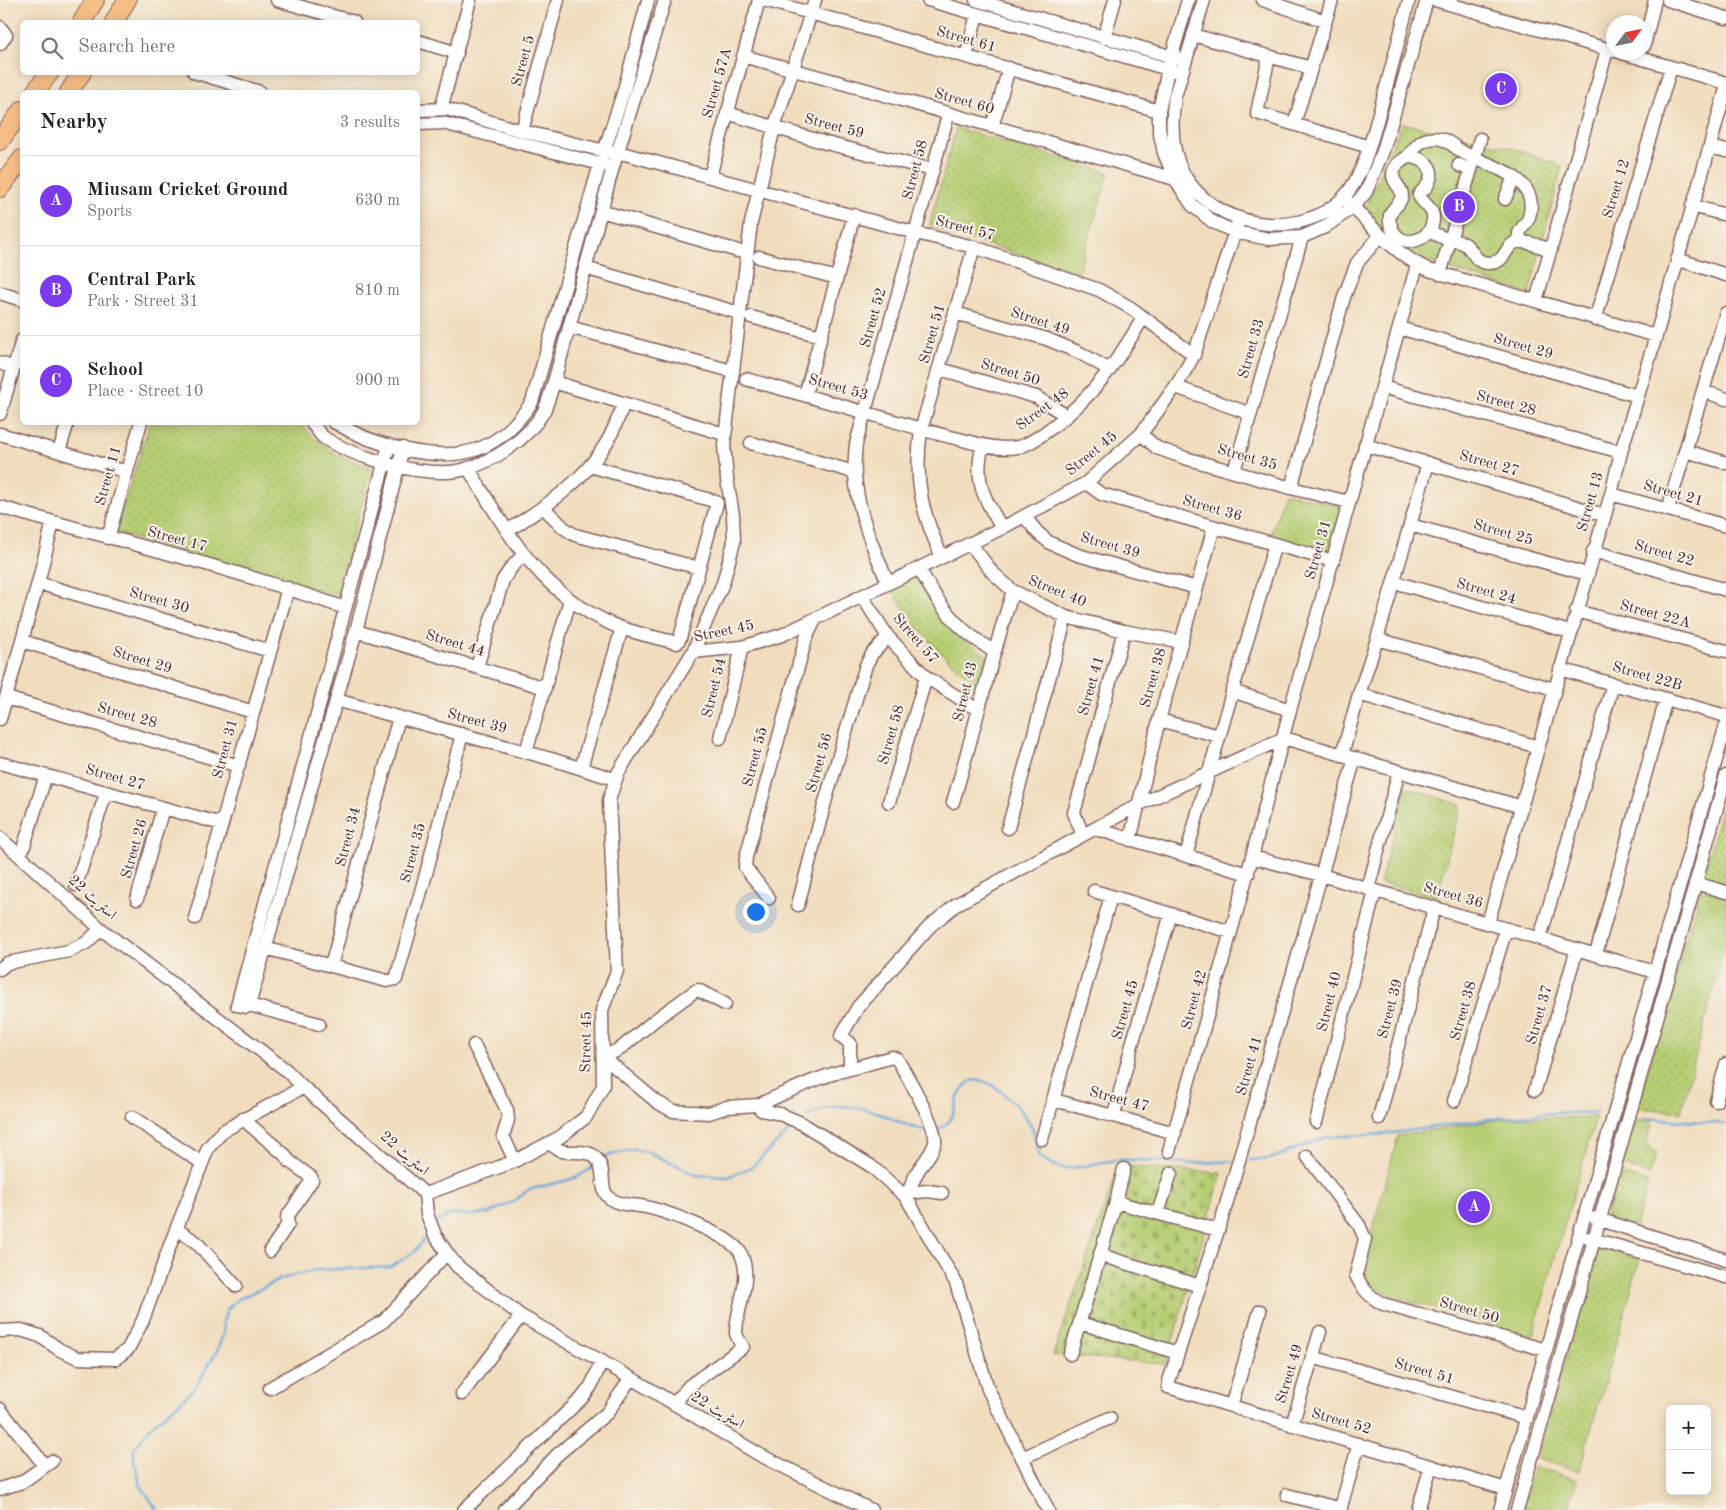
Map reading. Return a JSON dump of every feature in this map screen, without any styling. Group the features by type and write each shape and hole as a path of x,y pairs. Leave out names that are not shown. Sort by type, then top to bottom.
{"highway":[{"path":"83,20 95,0"},
{"path":"115,20 127,0"},
{"path":"36,90 48,75"},
{"path":"70,90 80,75"},
{"path":"0,140 20,113"},
{"path":"0,188 20,162"}],"street":[{"path":"276,0 347,20"},
{"path":"441,109 470,0"},
{"name":"Street 5","path":"522,131 558,0"},
{"path":"612,152 624,90 648,0"},
{"path":"339,425 359,436 389,445 442,454 468,452 480,448 495,440 520,419 532,402 562,297 606,166 636,93 665,0"},
{"name":"Street 57A","path":"710,176 759,0"},
{"name":"Street 61","path":"764,0 1159,111"},
{"path":"693,652 723,583 734,542 724,434 732,371 745,315 751,223 774,128 815,0"},
{"path":"928,0 1184,67"},
{"path":"976,0 1104,38 1170,63"},
{"path":"1104,38 1115,0"},
{"path":"1188,0 1159,111 1164,153 1175,179 1192,205 1213,222 1235,232 1269,239 1302,237 1324,226 1348,202 1369,147 1392,70 1409,0"},
{"path":"1204,0 1173,111 1176,156 1194,190 1207,202 1239,219 1263,223 1296,222 1348,202 1366,192 1382,151 1427,0"},
{"path":"1263,0 1283,3 1325,21"},
{"path":"1294,124 1332,0"},
{"path":"1435,0 1606,49"},
{"path":"1651,16 1655,0"},
{"path":"1668,0 1682,2 1726,18"},
{"path":"966,57 977,14"},
{"path":"0,27 6,35 0,44"},
{"path":"1193,35 1312,68"},
{"path":"420,42 457,52"},
{"name":"Street 60","path":"743,56 1175,179"},
{"path":"1269,56 1257,113 1369,147"},
{"path":"1651,57 1671,67 1726,83"},
{"path":"1536,302 1610,60"},
{"name":"Street 12","path":"1595,320 1671,67"},
{"path":"992,127 1009,68"},
{"path":"1392,70 1405,74"},
{"path":"204,75 253,90"},
{"name":"Street 13","path":"1488,923 1726,89"},
{"path":"624,90 636,93"},
{"name":"Street 57","path":"420,110 446,109 522,131 710,176 916,233 974,247 1099,290 1131,308 1194,355"},
{"name":"Street 59","path":"727,113 774,128 934,170"},
{"name":"Street 58","path":"916,233 948,115"},
{"path":"420,124 443,123 606,166"},
{"path":"494,137 497,124"},
{"path":"1408,157 1423,159 1431,170 1429,183 1419,197 1431,210 1433,216 1429,232 1419,240 1407,241 1398,237 1392,229 1390,216 1402,196 1402,192 1393,176 1394,170 1398,164 1408,157 1416,145 1422,141 1437,138 1444,139 1466,154 1514,177 1523,185 1530,202 1527,221 1519,233 1521,242"},
{"path":"1440,274 1451,240 1465,168 1475,157 1480,139"},
{"path":"1710,147 1726,151"},
{"path":"313,425 323,437 355,454 398,468 434,471 461,470 488,460 512,446 544,410 554,382 601,211 606,166"},
{"path":"1505,199 1514,177"},
{"path":"1348,202 1380,236 1409,261 1417,265 1440,274 1656,336"},
{"path":"1692,206 1726,215"},
{"path":"601,211 738,251"},
{"path":"805,395 854,215"},
{"name":"Street 45","path":"425,1194 516,1160 560,1138 586,1117 596,1102 603,1086 602,1010 617,971 609,800 618,773 693,652 742,646 782,635 1002,528 1086,483 1141,434 1176,387 1194,355 1239,219"},
{"path":"1429,232 1465,244 1476,258 1489,263 1500,260 1511,245 1521,242 1551,250"},
{"name":"Street 52","path":"888,583 865,527 858,499 854,472 856,444 916,233"},
{"path":"1291,488 1344,297 1357,263 1380,236"},
{"name":"Street 33","path":"1234,471 1302,237"},
{"name":"Street 51","path":"942,557 925,516 919,483 918,458 921,430 974,247"},
{"path":"759,257 837,278"},
{"path":"1677,260 1726,275"},
{"name":"Street 31","path":"1254,851 1290,710 1417,265"},
{"path":"585,268 821,336"},
{"path":"0,293 20,299"},
{"path":"562,297 577,300"},
{"path":"1668,509 1703,391 1723,336 1726,313"},
{"name":"Street 49","path":"955,314 1047,339 1080,353 1110,370"},
{"name":"Street 48","path":"921,430 1000,448 1022,446 1037,438 1067,416 1097,387 1143,318"},
{"path":"569,327 732,371"},
{"name":"Street 29","path":"1399,328 1638,396"},
{"path":"0,414 20,347"},
{"path":"0,363 14,368"},
{"name":"Street 50","path":"940,369 1036,397 1067,416"},
{"name":"Street 53","path":"746,379 921,430"},
{"path":"554,382 724,434"},
{"path":"1176,387 1251,414"},
{"name":"Street 28","path":"1382,387 1621,452"},
{"path":"1703,391 1726,399"},
{"path":"506,531 564,492 590,466 608,441 624,403"},
{"path":"60,451 67,425"},
{"name":"Street 11","path":"108,538 140,425"},
{"path":"511,428 520,438"},
{"path":"0,434 127,472"},
{"name":"Street 35","path":"1141,434 1157,448 1185,458 1291,488 1349,502"},
{"path":"751,443 854,472"},
{"path":"244,1006 265,948 316,745 345,608 389,445"},
{"path":"983,445 978,472 986,503 1002,528"},
{"name":"Street 27","path":"1366,445 1604,515"},
{"path":"244,1006 316,745 336,700 356,631 403,448"},
{"path":"1686,451 1726,463"},
{"path":"1342,754 1428,463"},
{"name":"Street 45","path":"468,468 506,531 539,573 562,595 587,611 622,628 677,643 717,503 590,466"},
{"name":"Street 36","path":"1086,483 1101,494 1333,561"},
{"name":"Street 21","path":"1611,494 1726,526"},
{"name":"Street 17","path":"0,507 288,588 345,608"},
{"path":"543,507 564,528 575,535 699,568"},
{"name":"Street 39","path":"1024,516 1038,533 1050,543 1078,554 1198,588"},
{"path":"0,719 54,522"},
{"name":"Street 25","path":"1410,524 1587,574"},
{"name":"Street 38","path":"1130,840 1159,720 1214,527"},
{"name":"Street 40","path":"970,543 992,572 1013,591 1066,617 1124,632 1182,642"},
{"path":"1186,856 1275,544"},
{"name":"Street 22","path":"1593,551 1726,590"},
{"path":"477,667 503,580 524,554"},
{"path":"919,568 930,589 945,610 963,630 993,651"},
{"name":"Street 24","path":"1394,582 1570,632"},
{"name":"Street 30","path":"38,583 270,651"},
{"name":"Street 31","path":"195,918 288,588"},
{"name":"Street 43","path":"952,802 993,651 1013,591"},
{"name":"Street 57","path":"862,596 888,637 926,677 978,710"},
{"path":"526,752 570,600"},
{"name":"Street 22A","path":"1576,610 1726,651"},
{"path":"1008,828 1066,617"},
{"name":"Street 55","path":"769,898 745,867 746,857 806,638 816,620"},
{"path":"581,768 622,628"},
{"name":"Street 44","path":"356,631 544,688"},
{"name":"Street 41","path":"1083,835 1074,813 1124,632"},
{"name":"Street 56","path":"798,905 825,802 866,665 872,654 888,637"},
{"path":"1377,639 1554,689"},
{"name":"Street 29","path":"22,641 253,712"},
{"name":"Street 54","path":"720,738 742,646"},
{"name":"Street 22B","path":"1560,669 1726,716"},
{"name":"Street 58","path":"889,802 926,677"},
{"path":"1540,938 1613,684"},
{"path":"1232,691 1290,710"},
{"path":"1359,694 1538,747"},
{"name":"Street 28","path":"6,698 239,766"},
{"path":"1596,954 1666,699"},
{"name":"Street 39","path":"336,700 526,752 608,777"},
{"name":"Street 34","path":"331,966 399,717"},
{"path":"1159,720 1219,736"},
{"path":"1500,1510 1666,934 1720,770 1726,725"},
{"name":"Street 35","path":"331,966 387,981 396,979 426,874 462,734"},
{"path":"850,1069 850,1043 841,1036 843,1030 858,1007 930,926 957,904 1138,805 1284,738 1522,807"},
{"name":"Street 41","path":"1168,1384 1218,1230 1355,758"},
{"name":"Street 27","path":"0,763 222,824"},
{"name":"Street 40","path":"1316,1122 1399,771"},
{"path":"22,848 46,775"},
{"path":"1517,1510 1726,776"},
{"path":"76,885 106,793"},
{"name":"Street 26","path":"138,899 163,808"},
{"path":"1096,829 1248,874"},
{"name":"اسٹریٹ 22","path":"0,838 101,929 286,1070 425,1194 426,1214 435,1235 447,1254 457,1266 521,1316 602,1361 760,1456 871,1510"},
{"name":"Street 36","path":"1254,851 1321,875 1655,972"},
{"name":"Street 42","path":"1169,1151 1254,851"},
{"path":"1695,883 1726,892"},
{"path":"1094,891 1231,932"},
{"path":"1042,1139 1111,896"},
{"name":"Street 39","path":"1379,1118 1434,908"},
{"name":"Street 45","path":"1114,1116 1133,1042 1171,914"},
{"path":"0,969 7,963 69,951 86,942 101,929"},
{"name":"Street 38","path":"1454,1101 1506,929"},
{"path":"1666,934 1680,938"},
{"path":"265,948 331,966"},
{"name":"Street 37","path":"1535,1090 1577,949"},
{"path":"725,1004 698,990 694,991 620,1049 603,1057 657,1102 673,1111 709,1113 727,1107 758,1105 828,1075 892,1057 897,1059 929,1119 936,1141 931,1153 918,1171 907,1195"},
{"path":"244,1006 319,1024"},
{"path":"474,1045 493,1079 507,1110 508,1120 502,1136 516,1160"},
{"path":"1716,1101 1726,1064"},
{"path":"0,1331 21,1330 40,1336 60,1350 78,1358 115,1359 128,1348 143,1320 208,1148 223,1132 243,1119 303,1087"},
{"name":"Street 47","path":"1054,1100 1175,1133"},
{"path":"758,1105 761,1110 780,1114 801,1123 871,1166 907,1195 956,1283 988,1389 1048,1510"},
{"path":"132,1117 202,1163"},
{"path":"243,1119 285,1155 288,1161 311,1177 312,1180 287,1217 288,1224 270,1251"},
{"path":"549,1143 561,1150 581,1152 598,1161 603,1178 603,1189 611,1200 622,1204 653,1208 699,1226 719,1235 735,1246 741,1254 746,1276 736,1334 742,1347 689,1386 674,1404"},
{"name":"Street 50","path":"1307,1156 1359,1225 1365,1240 1356,1275 1361,1286 1371,1297 1383,1304 1546,1350"},
{"path":"1070,1354 1116,1202 1124,1169"},
{"path":"1158,1213 1171,1173"},
{"path":"907,1195 928,1191 942,1193"},
{"path":"1116,1202 1218,1230"},
{"path":"1586,1214 1726,1260"},
{"path":"176,1230 196,1242 236,1286"},
{"path":"1580,1235 1726,1277"},
{"path":"270,1388 384,1321 447,1254"},
{"path":"1100,1255 1200,1286"},
{"path":"1231,1406 1260,1310"},
{"path":"462,1394 521,1316"},
{"path":"1080,1323 1178,1353"},
{"name":"Street 49","path":"1292,1425 1320,1332"},
{"name":"Street 51","path":"1312,1357 1527,1418"},
{"path":"464,1510 582,1398 591,1386 602,1361"},
{"path":"505,1510 557,1455 607,1413 631,1378"},
{"name":"Street 52","path":"1168,1384 1292,1425 1506,1489"},
{"path":"0,1409 48,1464 22,1482 0,1489"},
{"path":"1022,1458 1110,1418"},
{"path":"1287,1495 1340,1510 1359,1444"},
{"path":"1418,1510 1431,1466"}],"green space":[{"path":"1402,123 1516,149 1562,166 1529,294 1413,257 1386,236 1364,210"},
{"path":"956,128 1109,172 1078,273 929,226"},
{"path":"149,425 302,425 313,437 337,455 372,468 336,595 115,533"},
{"path":"1284,492 1343,507 1330,554 1270,537"},
{"path":"914,577 941,616 954,630 988,657 976,682 939,651 910,617 892,590"},
{"path":"1406,787 1461,805 1437,897 1380,883"},
{"path":"1726,793 1726,887 1702,880"},
{"path":"1701,888 1726,897 1726,941 1681,1112 1637,1108"},
{"path":"1596,1117 1532,1337 1390,1295 1359,1279 1398,1136 1507,1118"},
{"path":"1634,1119 1653,1121 1647,1142 1649,1148 1657,1152 1650,1175 1620,1165"},
{"path":"1119,1166 1222,1173 1166,1364 1053,1355"},
{"path":"1618,1173 1648,1182 1635,1227 1605,1218"},
{"path":"1597,1246 1640,1259 1579,1472 1537,1458"},
{"path":"1534,1467 1577,1481 1568,1510 1522,1510"}],"waterway":[{"path":"936,1130 949,1121 959,1096 967,1084 983,1081 1002,1092 1026,1117 1035,1136 1040,1157 1058,1167 1077,1167 1117,1160 1189,1163 1232,1161"},
{"path":"806,1117 826,1109 847,1106 868,1110 912,1127 928,1130"},
{"path":"1250,1160 1270,1159 1327,1137 1387,1134 1488,1119 1554,1113 1596,1113"},
{"path":"1644,1118 1726,1124"},
{"path":"602,1160 607,1156 634,1150 648,1152 697,1175 728,1177 752,1167 795,1125"},
{"path":"436,1224 447,1216 456,1214 475,1215 489,1213 515,1201 528,1190 568,1180 581,1175 596,1165"},
{"path":"157,1510 141,1486 134,1461 134,1449 150,1427 195,1387 217,1351 224,1332 223,1322 227,1309 237,1300 281,1279 316,1270 391,1267 414,1252 426,1237"}],"place":[{"name":"School","path":"1501,89"},
{"name":"Central Park","path":"1459,207"},
{"name":"Miusam Cricket Ground","path":"1474,1207"}]}
